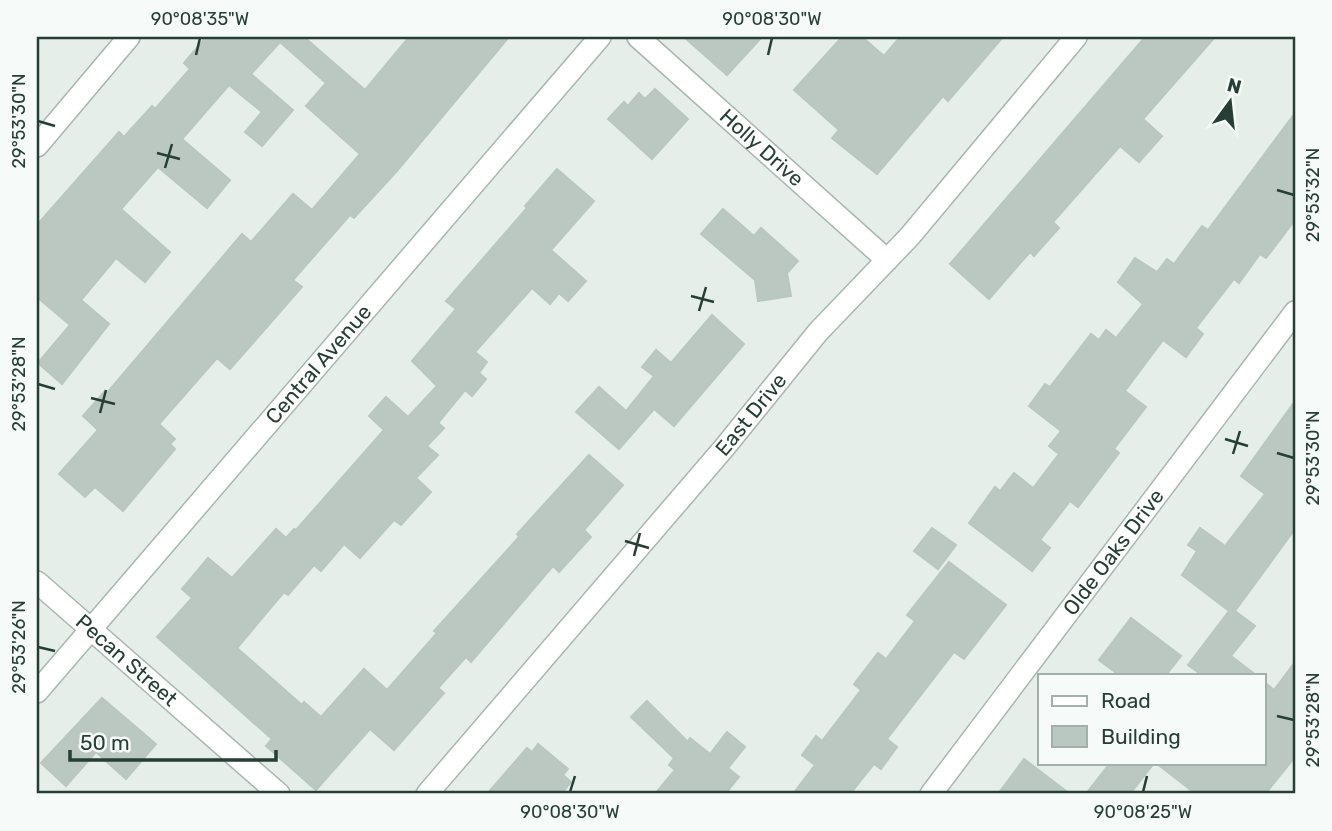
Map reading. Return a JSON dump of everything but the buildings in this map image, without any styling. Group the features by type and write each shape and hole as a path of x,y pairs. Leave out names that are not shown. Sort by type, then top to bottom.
{"street":[{"path":"37,146 129,37"},
{"name":"Central Avenue","path":"37,692 600,37"},
{"name":"Holly Drive","path":"638,37 887,260"},
{"name":"East Drive","path":"427,794 724,448 818,332 887,260 1076,37"},
{"name":"Olde Oaks Drive","path":"930,794 1295,312"},
{"name":"Pecan Street","path":"37,582 279,794"}]}
